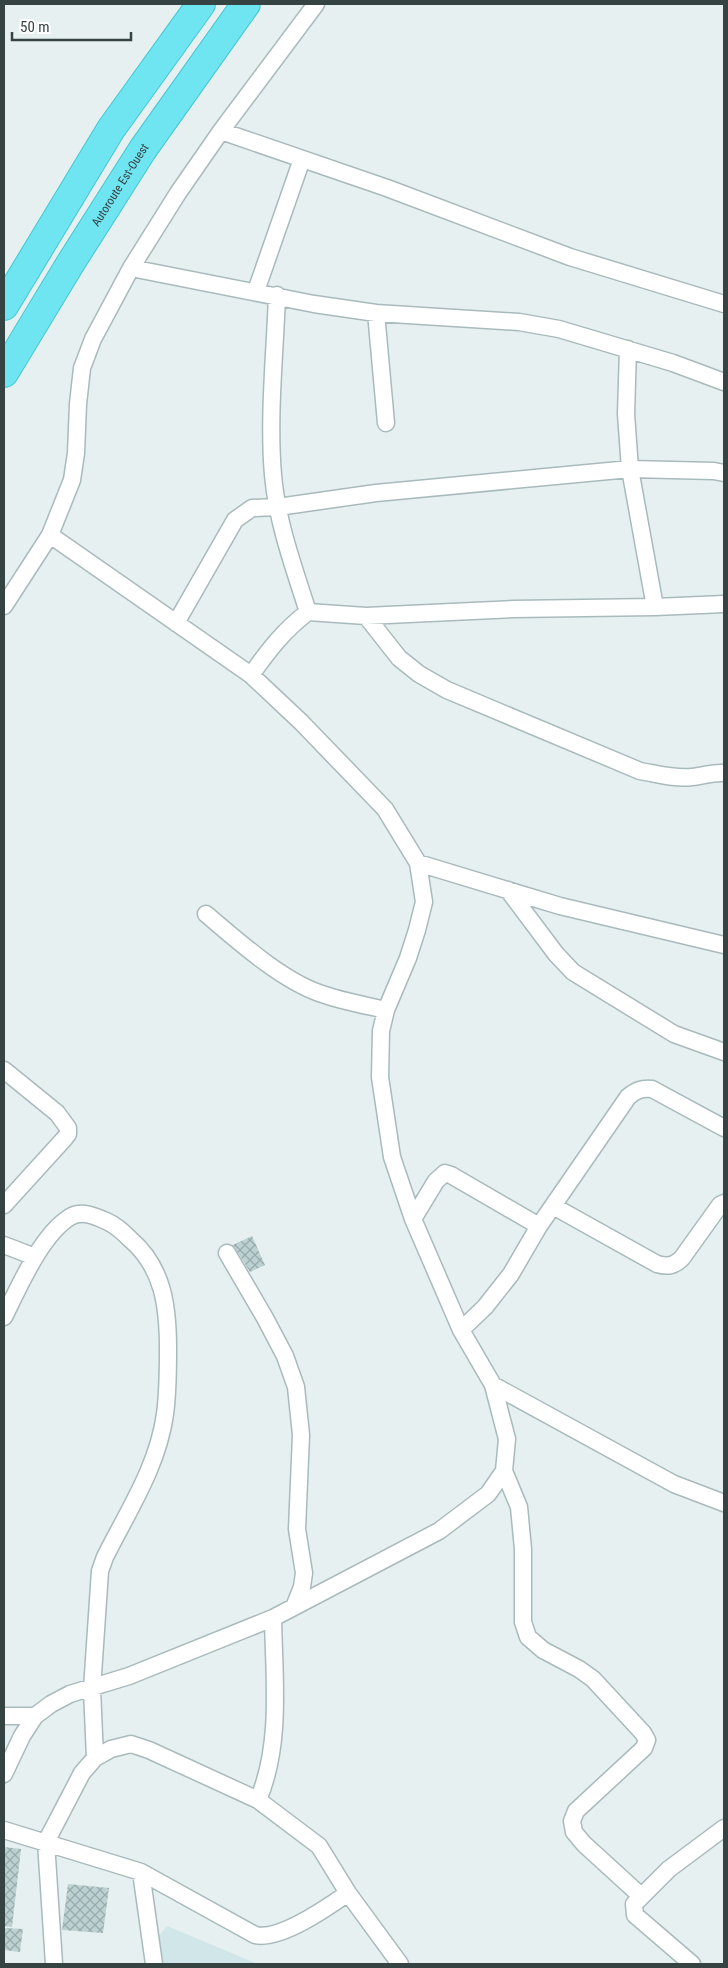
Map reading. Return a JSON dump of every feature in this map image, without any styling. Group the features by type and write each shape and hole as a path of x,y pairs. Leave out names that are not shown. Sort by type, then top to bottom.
{"highway":[{"path":"4,306 111,129 201,4"},
{"name":"Autoroute Est-Ouest","path":"4,373 142,149 246,4"}],"street":[{"path":"4,606 50,535 72,480 76,453 82,368 93,339 131,268 178,193 221,131 316,4"},
{"path":"221,131 387,188 570,257 722,299"},
{"path":"256,291 302,159"},
{"path":"131,268 277,295 314,304 376,314 519,322 559,329 673,362 724,382"},
{"path":"277,295 272,418 273,475 287,546 308,612"},
{"path":"376,314 386,423"},
{"path":"628,350 626,399 630,470 655,607"},
{"path":"176,623 235,520 252,508 278,507 376,493 630,470 714,471 724,473"},
{"path":"50,535 251,674 301,722 385,809 418,863 424,902 418,930 386,1010 381,1030 380,1077 392,1157 413,1219 433,1268 462,1330 493,1385 507,1439 504,1471 519,1507 523,1549 523,1622 528,1637 544,1650 593,1679 643,1733 647,1740 644,1748 576,1811 572,1822 574,1832 584,1844 640,1896"},
{"path":"251,674 293,623 308,612 366,616 724,604"},
{"path":"366,616 399,658 419,674 447,690 640,771 674,778 694,777 711,772 724,773"},
{"path":"418,863 560,906 724,946"},
{"path":"508,890 556,954 573,972 674,1034 724,1052"},
{"path":"206,914 249,951 282,973 317,992 386,1010"},
{"path":"4,1070 57,1113 68,1128 68,1134 4,1204"},
{"path":"462,1330 485,1307 511,1274 539,1226 628,1097 635,1091 644,1088 652,1089 724,1128"},
{"path":"413,1219 436,1181 445,1173 539,1226"},
{"path":"553,1206 657,1264 666,1266 676,1264 682,1258 716,1210 724,1203"},
{"path":"4,1317 34,1257 70,1217 81,1213 96,1216 114,1225 147,1256 157,1274 164,1294 168,1325 168,1361 164,1416 156,1452 148,1474 105,1557 100,1571 92,1689 95,1758"},
{"path":"4,1245 34,1257"},
{"path":"227,1253 266,1318 285,1356 296,1387 302,1434 296,1529 304,1573 302,1587 294,1607"},
{"path":"493,1385 674,1484 724,1502"},
{"path":"4,1774 22,1736 35,1716 51,1704 70,1694 92,1689 170,1661 273,1618 439,1532 488,1494 504,1471"},
{"path":"258,1800 273,1742 273,1618"},
{"path":"4,1716 35,1716"},
{"path":"54,1964 46,1842 82,1773 95,1758 112,1749 131,1744 149,1750 258,1800 319,1846 348,1893 400,1964"},
{"path":"692,1964 634,1915 634,1904 669,1869 724,1828"},
{"path":"4,1830 141,1872 255,1935 264,1937 304,1921 348,1893"},
{"path":"141,1872 154,1964"}],"shaded area":[{"path":"167,1926 258,1964 161,1964 156,1939"}],"building":[{"path":"252,1236 265,1265 250,1272 233,1245"},
{"path":"4,1847 21,1849 12,1927 4,1926"},
{"path":"68,1884 109,1888 103,1933 62,1930"},
{"path":"4,1928 23,1929 20,1952 4,1950"}]}
